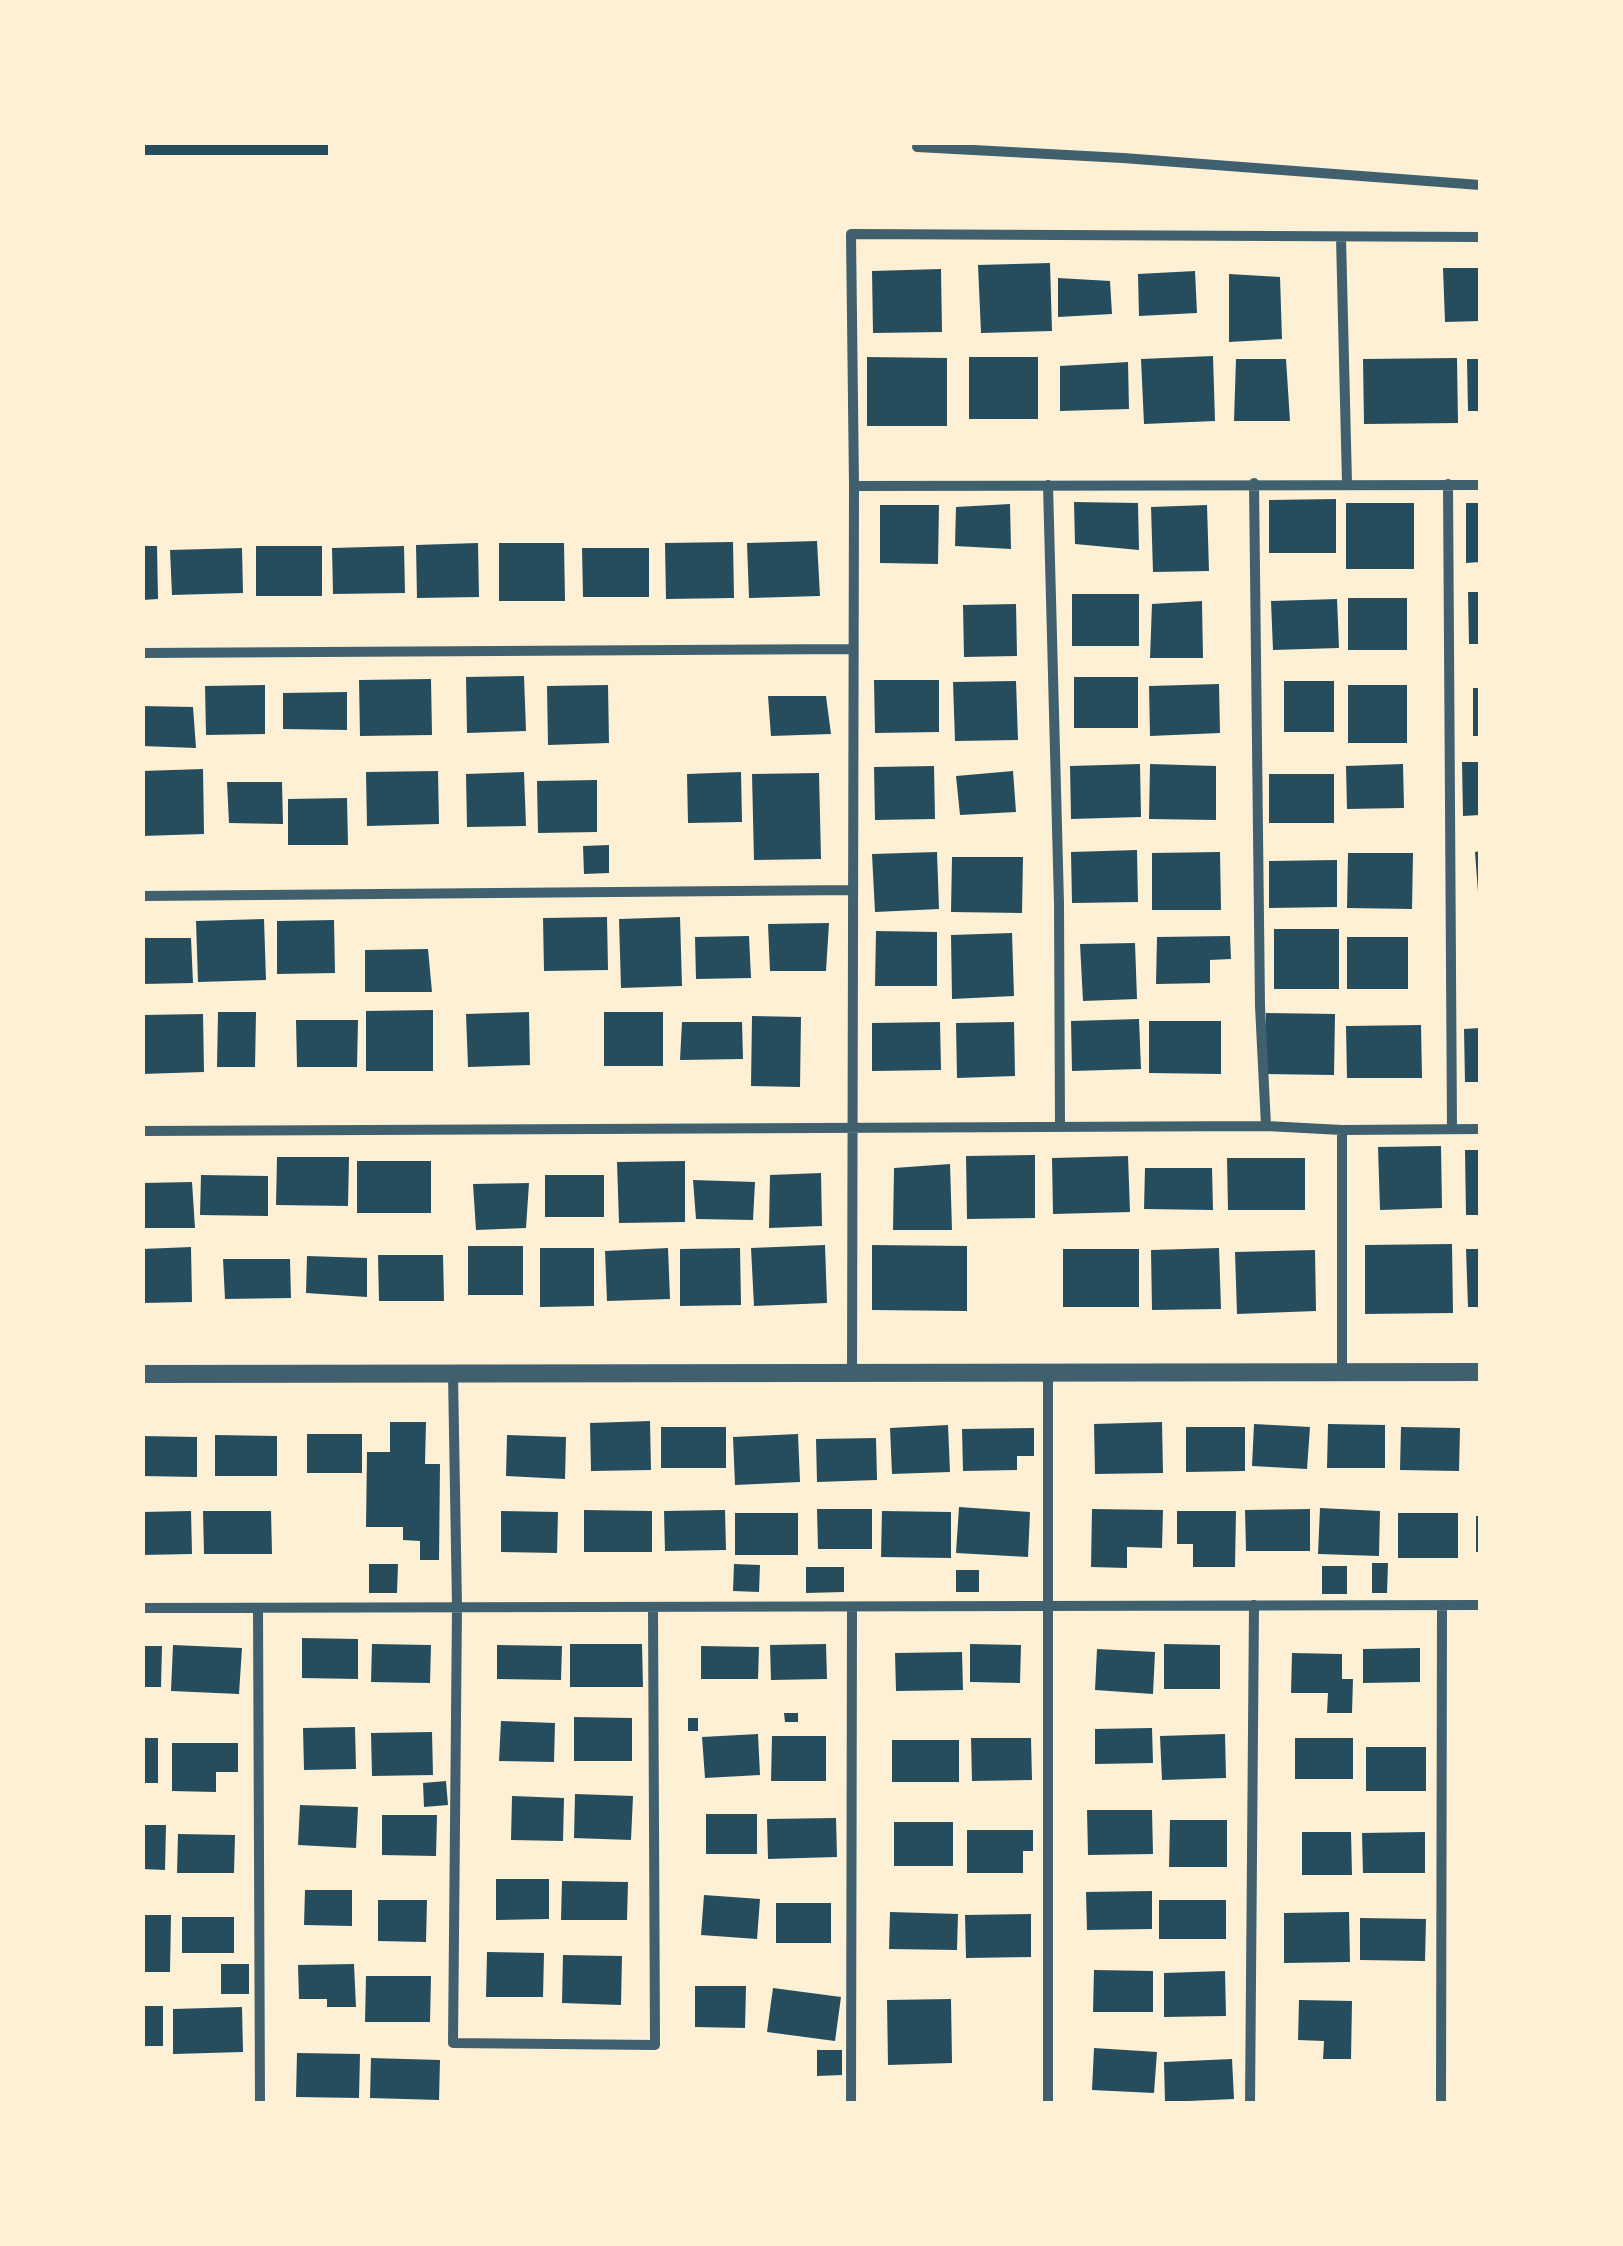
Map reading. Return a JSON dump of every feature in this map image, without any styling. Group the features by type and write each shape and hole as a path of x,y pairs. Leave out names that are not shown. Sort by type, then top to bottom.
{"street":[{"path":"918,146 1480,185"},
{"path":"852,1372 851,234 1480,237"},
{"path":"1341,238 1347,484"},
{"path":"1254,483 1260,1006 1266,1126"},
{"path":"1448,484 1452,1129"},
{"path":"1048,485 1059,904 1060,1127"},
{"path":"854,486 1480,485"},
{"path":"142,653 853,649"},
{"path":"142,896 852,890"},
{"path":"142,1131 1480,1128"},
{"path":"1342,1130 1342,1372"},
{"path":"1048,1371 1048,2104"},
{"path":"142,1374 1480,1372"},
{"path":"452,1374 457,1607 454,2043 655,2045 653,1607"},
{"path":"1441,2104 1442,1605"},
{"path":"142,1608 1480,1605"},
{"path":"851,2104 852,1606"},
{"path":"1250,2104 1254,1606"},
{"path":"258,1608 260,2104"}],"building":[{"path":"142,142 328,142 328,155 142,155"},
{"path":"1050,263 1052,331 981,333 978,265"},
{"path":"1443,268 1480,268 1480,321 1445,322"},
{"path":"941,269 942,332 873,333 872,271"},
{"path":"1195,271 1197,313 1139,316 1138,274"},
{"path":"1229,274 1280,277 1282,339 1229,342"},
{"path":"1058,278 1110,281 1112,314 1058,317"},
{"path":"1213,356 1215,421 1144,424 1141,359"},
{"path":"867,357 947,358 947,426 867,426"},
{"path":"969,357 1038,357 1038,419 969,419"},
{"path":"1457,358 1458,423 1364,424 1363,359"},
{"path":"1236,359 1286,359 1290,421 1234,421"},
{"path":"1467,359 1480,359 1480,411 1468,411"},
{"path":"1128,362 1129,409 1060,411 1060,366"},
{"path":"1336,499 1336,553 1269,553 1269,500"},
{"path":"1074,502 1138,503 1139,550 1075,544"},
{"path":"1346,503 1414,503 1414,569 1346,569"},
{"path":"1466,503 1480,503 1480,562 1466,563"},
{"path":"1010,504 1011,549 955,546 956,507"},
{"path":"880,505 939,505 938,564 880,563"},
{"path":"1207,505 1209,571 1153,572 1151,507"},
{"path":"817,541 820,596 749,598 747,543"},
{"path":"733,542 734,598 666,599 665,543"},
{"path":"478,543 479,597 417,598 416,545"},
{"path":"499,543 564,543 565,601 499,601"},
{"path":"142,546 157,546 158,599 142,600"},
{"path":"256,546 322,546 322,596 256,596"},
{"path":"404,546 405,593 333,594 332,548"},
{"path":"242,548 243,593 172,595 170,550"},
{"path":"582,548 649,548 649,597 583,597"},
{"path":"1468,592 1480,592 1480,644 1469,644"},
{"path":"1072,594 1139,594 1139,646 1072,646"},
{"path":"1348,598 1407,598 1407,650 1348,650"},
{"path":"1337,599 1339,648 1273,650 1271,601"},
{"path":"1202,601 1203,658 1150,658 1152,604"},
{"path":"1016,604 1017,656 964,657 963,605"},
{"path":"524,676 526,731 467,733 466,677"},
{"path":"1074,677 1138,677 1138,728 1074,728"},
{"path":"431,679 432,735 360,736 359,680"},
{"path":"874,680 939,680 939,732 875,733"},
{"path":"1016,681 1018,740 955,741 953,682"},
{"path":"1284,681 1334,681 1334,732 1284,732"},
{"path":"1219,684 1220,733 1150,736 1149,686"},
{"path":"265,685 265,734 206,735 205,686"},
{"path":"608,685 609,743 548,745 547,686"},
{"path":"1348,685 1407,685 1407,743 1348,743"},
{"path":"1473,688 1480,688 1480,736 1473,736"},
{"path":"347,692 347,730 283,729 283,693"},
{"path":"768,696 826,696 831,734 771,736"},
{"path":"142,706 193,707 196,748 142,746"},
{"path":"1462,762 1480,762 1480,815 1463,816"},
{"path":"1140,764 1141,817 1071,819 1070,766"},
{"path":"1150,764 1216,766 1216,820 1149,819"},
{"path":"1403,764 1404,808 1347,809 1346,766"},
{"path":"934,766 935,819 875,820 874,767"},
{"path":"203,769 204,834 142,836 142,771"},
{"path":"438,771 439,824 367,826 366,772"},
{"path":"1013,771 1016,812 960,815 956,776"},
{"path":"524,772 526,826 467,827 466,774"},
{"path":"741,772 742,822 688,823 687,774"},
{"path":"819,773 821,859 754,860 752,774"},
{"path":"1269,774 1334,774 1334,823 1269,823"},
{"path":"597,780 597,832 538,833 537,781"},
{"path":"227,782 282,782 283,824 229,823"},
{"path":"347,798 348,845 288,845 288,799"},
{"path":"609,845 609,873 584,874 583,846"},
{"path":"1137,850 1138,902 1072,903 1071,852"},
{"path":"1480,851 1480,892 1478,892 1475,852"},
{"path":"937,852 939,909 875,912 872,854"},
{"path":"1220,852 1221,910 1152,910 1152,853"},
{"path":"1348,853 1413,853 1412,909 1347,908"},
{"path":"952,857 1023,857 1022,913 951,912"},
{"path":"1337,860 1337,907 1269,908 1269,861"},
{"path":"607,917 608,970 544,971 543,918"},
{"path":"680,917 682,986 621,988 619,919"},
{"path":"264,919 266,980 198,982 196,921"},
{"path":"334,920 335,973 277,974 277,921"},
{"path":"829,923 826,971 770,971 768,924"},
{"path":"1274,929 1339,929 1339,989 1274,989"},
{"path":"876,931 937,932 937,986 875,986"},
{"path":"1012,933 1014,996 952,999 951,935"},
{"path":"749,936 751,978 696,979 695,937"},
{"path":"1230,936 1231,959 1210,960 1210,983 1156,984 1157,937"},
{"path":"1347,937 1408,937 1408,989 1347,989"},
{"path":"142,938 191,938 193,983 142,984"},
{"path":"1135,943 1137,999 1083,1001 1080,944"},
{"path":"428,949 432,992 365,992 365,950"},
{"path":"433,1010 433,1071 366,1071 366,1011"},
{"path":"218,1012 256,1012 255,1067 217,1067"},
{"path":"529,1012 530,1065 468,1067 466,1014"},
{"path":"604,1012 663,1012 663,1066 604,1066"},
{"path":"1266,1013 1335,1014 1334,1075 1265,1074"},
{"path":"203,1014 204,1072 142,1074 142,1015"},
{"path":"752,1016 801,1017 800,1087 751,1086"},
{"path":"1139,1019 1141,1069 1072,1071 1071,1021"},
{"path":"296,1020 358,1020 357,1067 297,1067"},
{"path":"1149,1021 1221,1021 1221,1074 1149,1073"},
{"path":"682,1022 742,1022 743,1059 680,1060"},
{"path":"940,1022 941,1070 872,1071 872,1023"},
{"path":"1014,1022 1015,1076 957,1078 956,1023"},
{"path":"1421,1025 1422,1078 1347,1078 1346,1026"},
{"path":"1480,1028 1480,1082 1465,1082 1464,1029"},
{"path":"1441,1146 1442,1208 1380,1210 1378,1147"},
{"path":"1465,1150 1480,1150 1480,1215 1466,1215"},
{"path":"1035,1155 1035,1218 967,1219 966,1156"},
{"path":"1128,1156 1130,1212 1053,1214 1052,1158"},
{"path":"277,1157 349,1157 348,1206 276,1205"},
{"path":"1227,1158 1305,1158 1305,1210 1228,1210"},
{"path":"357,1161 431,1161 431,1213 357,1213"},
{"path":"685,1161 685,1222 619,1223 617,1162"},
{"path":"950,1164 952,1230 893,1230 894,1168"},
{"path":"1145,1168 1212,1168 1213,1210 1144,1209"},
{"path":"821,1173 822,1226 769,1228 770,1175"},
{"path":"201,1175 268,1176 268,1216 200,1215"},
{"path":"545,1175 604,1175 604,1217 545,1217"},
{"path":"693,1180 755,1182 753,1220 696,1219"},
{"path":"192,1182 195,1228 142,1228 142,1183"},
{"path":"529,1183 526,1228 476,1230 473,1184"},
{"path":"1452,1244 1453,1313 1365,1314 1365,1245"},
{"path":"825,1245 827,1303 754,1306 751,1248"},
{"path":"872,1245 967,1246 967,1311 872,1310"},
{"path":"468,1246 523,1246 523,1295 468,1295"},
{"path":"191,1247 192,1302 142,1303 142,1249"},
{"path":"540,1248 594,1248 594,1306 540,1307"},
{"path":"668,1248 670,1299 607,1301 605,1251"},
{"path":"740,1248 741,1305 680,1306 680,1249"},
{"path":"1219,1248 1221,1309 1152,1310 1151,1250"},
{"path":"1063,1249 1139,1249 1139,1307 1063,1307"},
{"path":"1466,1249 1480,1249 1480,1307 1468,1307"},
{"path":"1315,1250 1316,1311 1237,1314 1235,1252"},
{"path":"378,1255 443,1255 444,1301 379,1301"},
{"path":"307,1256 367,1258 367,1297 306,1293"},
{"path":"223,1259 290,1259 291,1298 225,1299"},
{"path":"650,1421 651,1470 591,1471 590,1423"},
{"path":"390,1422 426,1422 425,1464 440,1464 439,1560 420,1560 420,1541 403,1540 403,1527 366,1527 367,1452 390,1452"},
{"path":"1162,1422 1163,1473 1095,1474 1094,1424"},
{"path":"1254,1424 1310,1427 1307,1469 1252,1466"},
{"path":"1328,1424 1385,1425 1385,1468 1327,1468"},
{"path":"948,1425 950,1472 892,1474 890,1428"},
{"path":"661,1427 726,1427 726,1468 661,1468"},
{"path":"1186,1427 1245,1427 1245,1471 1186,1472"},
{"path":"1401,1427 1460,1428 1459,1471 1400,1470"},
{"path":"1034,1428 1034,1456 1017,1456 1017,1470 963,1471 962,1429"},
{"path":"307,1434 362,1434 362,1473 307,1473"},
{"path":"798,1434 800,1482 735,1485 733,1437"},
{"path":"215,1435 277,1436 277,1476 215,1476"},
{"path":"507,1435 566,1437 565,1479 506,1476"},
{"path":"142,1436 197,1437 197,1477 142,1476"},
{"path":"876,1438 877,1480 817,1482 816,1439"},
{"path":"959,1507 1030,1512 1028,1557 956,1553"},
{"path":"1320,1508 1380,1511 1379,1556 1318,1554"},
{"path":"817,1509 872,1509 872,1549 818,1549"},
{"path":"1092,1509 1163,1510 1162,1548 1127,1547 1127,1568 1091,1567"},
{"path":"1310,1509 1310,1551 1246,1551 1245,1510"},
{"path":"584,1510 652,1511 652,1552 584,1552"},
{"path":"725,1510 726,1550 665,1551 664,1511"},
{"path":"191,1511 192,1554 142,1555 142,1512"},
{"path":"203,1511 271,1511 272,1554 204,1554"},
{"path":"501,1511 558,1512 557,1553 501,1552"},
{"path":"882,1511 951,1512 951,1558 881,1557"},
{"path":"1177,1511 1236,1511 1235,1567 1193,1567 1193,1544 1177,1544"},
{"path":"735,1513 798,1513 798,1555 735,1555"},
{"path":"1398,1513 1458,1513 1458,1558 1398,1558"},
{"path":"1476,1516 1480,1516 1480,1552 1476,1552"},
{"path":"1372,1563 1388,1563 1387,1593 1372,1593"},
{"path":"369,1564 398,1564 397,1593 369,1593"},
{"path":"734,1564 760,1565 759,1592 733,1591"},
{"path":"1322,1566 1347,1566 1347,1594 1322,1594"},
{"path":"806,1567 844,1567 844,1592 806,1593"},
{"path":"956,1570 979,1570 979,1592 956,1592"},
{"path":"302,1638 358,1639 358,1679 302,1678"},
{"path":"372,1644 431,1645 430,1683 371,1682"},
{"path":"570,1644 642,1644 643,1687 570,1687"},
{"path":"826,1644 827,1679 771,1680 770,1645"},
{"path":"970,1644 1021,1645 1020,1683 970,1682"},
{"path":"1164,1644 1220,1645 1220,1689 1164,1689"},
{"path":"173,1645 242,1648 239,1694 171,1691"},
{"path":"497,1645 562,1646 561,1680 497,1679"},
{"path":"142,1646 162,1646 161,1687 142,1687"},
{"path":"701,1646 759,1647 758,1679 701,1679"},
{"path":"1420,1648 1420,1682 1363,1683 1363,1649"},
{"path":"1097,1649 1155,1652 1153,1694 1095,1690"},
{"path":"962,1652 963,1690 896,1691 895,1653"},
{"path":"1292,1653 1342,1654 1342,1679 1353,1679 1352,1713 1327,1713 1328,1693 1291,1693"},
{"path":"784,1713 798,1713 798,1722 785,1722"},
{"path":"574,1717 632,1718 632,1761 574,1761"},
{"path":"688,1718 698,1718 698,1731 688,1731"},
{"path":"501,1721 555,1723 554,1762 499,1761"},
{"path":"355,1727 356,1769 304,1770 303,1728"},
{"path":"1152,1728 1153,1763 1095,1764 1095,1729"},
{"path":"432,1732 433,1775 372,1776 371,1733"},
{"path":"758,1734 760,1775 705,1778 702,1737"},
{"path":"1225,1734 1226,1778 1162,1780 1160,1736"},
{"path":"772,1736 826,1736 826,1781 771,1781"},
{"path":"142,1738 158,1738 158,1783 142,1783"},
{"path":"971,1738 1031,1738 1032,1780 972,1781"},
{"path":"1295,1738 1353,1738 1353,1779 1295,1779"},
{"path":"892,1740 959,1740 959,1782 892,1782"},
{"path":"172,1743 238,1743 238,1772 216,1772 216,1792 172,1791"},
{"path":"1366,1747 1426,1747 1426,1791 1366,1791"},
{"path":"446,1781 448,1805 424,1807 423,1783"},
{"path":"575,1794 633,1796 631,1840 574,1838"},
{"path":"512,1796 564,1798 563,1841 511,1840"},
{"path":"300,1805 358,1807 356,1848 298,1845"},
{"path":"1087,1810 1152,1810 1153,1854 1088,1855"},
{"path":"706,1814 757,1814 757,1854 706,1854"},
{"path":"382,1815 437,1815 436,1856 382,1855"},
{"path":"836,1818 837,1857 768,1859 767,1819"},
{"path":"1170,1820 1227,1820 1227,1867 1169,1867"},
{"path":"894,1822 953,1822 953,1866 894,1866"},
{"path":"142,1825 166,1825 165,1870 142,1869"},
{"path":"967,1830 1033,1830 1033,1851 1023,1851 1023,1873 967,1873"},
{"path":"1302,1832 1351,1832 1352,1875 1302,1875"},
{"path":"1425,1832 1425,1873 1363,1873 1362,1833"},
{"path":"178,1834 235,1835 234,1873 177,1873"},
{"path":"496,1879 549,1879 549,1919 496,1920"},
{"path":"562,1881 628,1882 627,1920 561,1920"},
{"path":"305,1890 352,1890 352,1926 304,1925"},
{"path":"1152,1891 1152,1929 1087,1930 1086,1892"},
{"path":"704,1895 760,1899 757,1939 701,1935"},
{"path":"378,1900 427,1900 426,1942 378,1941"},
{"path":"1159,1900 1226,1900 1226,1939 1159,1939"},
{"path":"776,1903 831,1903 831,1943 776,1943"},
{"path":"890,1912 958,1914 957,1950 889,1949"},
{"path":"1349,1912 1350,1962 1284,1963 1284,1913"},
{"path":"1031,1914 1031,1957 966,1958 965,1915"},
{"path":"142,1915 171,1915 170,1972 142,1972"},
{"path":"182,1917 234,1917 234,1953 182,1953"},
{"path":"1360,1918 1426,1919 1425,1961 1360,1960"},
{"path":"487,1952 544,1953 543,1997 486,1997"},
{"path":"563,1955 622,1956 621,2005 562,2003"},
{"path":"221,1964 249,1964 249,1994 221,1994"},
{"path":"354,1964 356,2007 327,2007 327,1999 299,1999 298,1965"},
{"path":"1094,1970 1153,1971 1153,2012 1093,2012"},
{"path":"1225,1971 1226,2016 1164,2017 1164,1973"},
{"path":"366,1976 431,1976 430,2022 365,2022"},
{"path":"695,1986 746,1986 745,2028 695,2027"},
{"path":"773,1988 841,1997 835,2041 767,2032"},
{"path":"951,1999 952,2063 888,2065 887,2000"},
{"path":"1299,2000 1352,2001 1351,2059 1323,2059 1324,2041 1298,2040"},
{"path":"142,2006 163,2006 163,2046 142,2046"},
{"path":"242,2007 243,2052 173,2054 173,2009"},
{"path":"1094,2048 1157,2052 1154,2093 1092,2090"},
{"path":"817,2050 842,2050 842,2075 817,2076"},
{"path":"297,2053 360,2054 359,2098 296,2097"},
{"path":"371,2058 440,2060 439,2100 370,2098"},
{"path":"1232,2059 1234,2099 1165,2102 1164,2062"}]}
